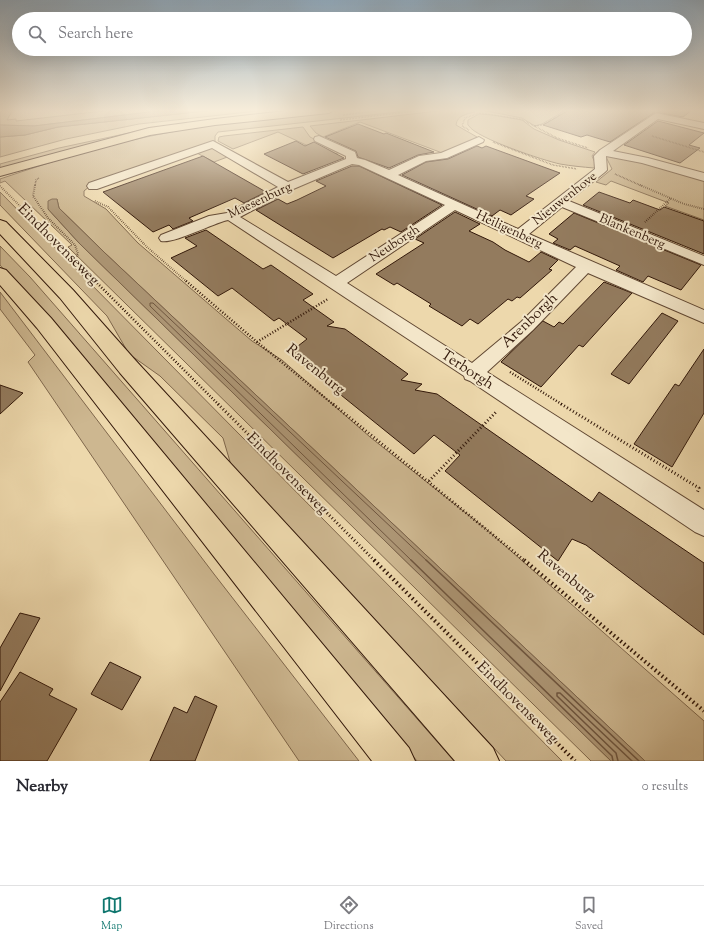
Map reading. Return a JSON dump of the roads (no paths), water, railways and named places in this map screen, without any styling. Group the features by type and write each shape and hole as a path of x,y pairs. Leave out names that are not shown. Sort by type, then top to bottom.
{"main road":[{"path":"0,162 68,146"},
{"path":"0,172 42,152 77,146"},
{"path":"0,176 39,164 42,152"},
{"name":"Eindhovenseweg","path":"0,212 0,217"},
{"name":"Eindhovenseweg","path":"0,225 21,245 480,761"},
{"path":"0,274 49,329 396,761"}],"street":[{"path":"93,186 209,146"},
{"path":"216,146 288,188"},
{"name":"Heiligenberg","path":"333,146 351,154 352,161 361,162 586,266 704,317"},
{"path":"389,175 423,158 443,156 463,146"},
{"name":"Nieuwenhove","path":"519,235 601,170 600,156 613,146"},
{"path":"604,152 644,160 704,177"},
{"name":"Maesenburg","path":"166,238 214,219 231,216 288,188 341,164 352,161"},
{"name":"Blankenberg","path":"560,202 625,228 630,232 704,261"},
{"name":"Neuborgh","path":"340,286 454,205"},
{"name":"Terborgh","path":"231,216 238,222 340,286 472,374 704,524"},
{"name":"Arenborgh","path":"472,374 527,326 586,266"}],"water":[{"path":"57,199 59,208 105,253 645,761 611,761 79,243 48,209 48,201"}]}
